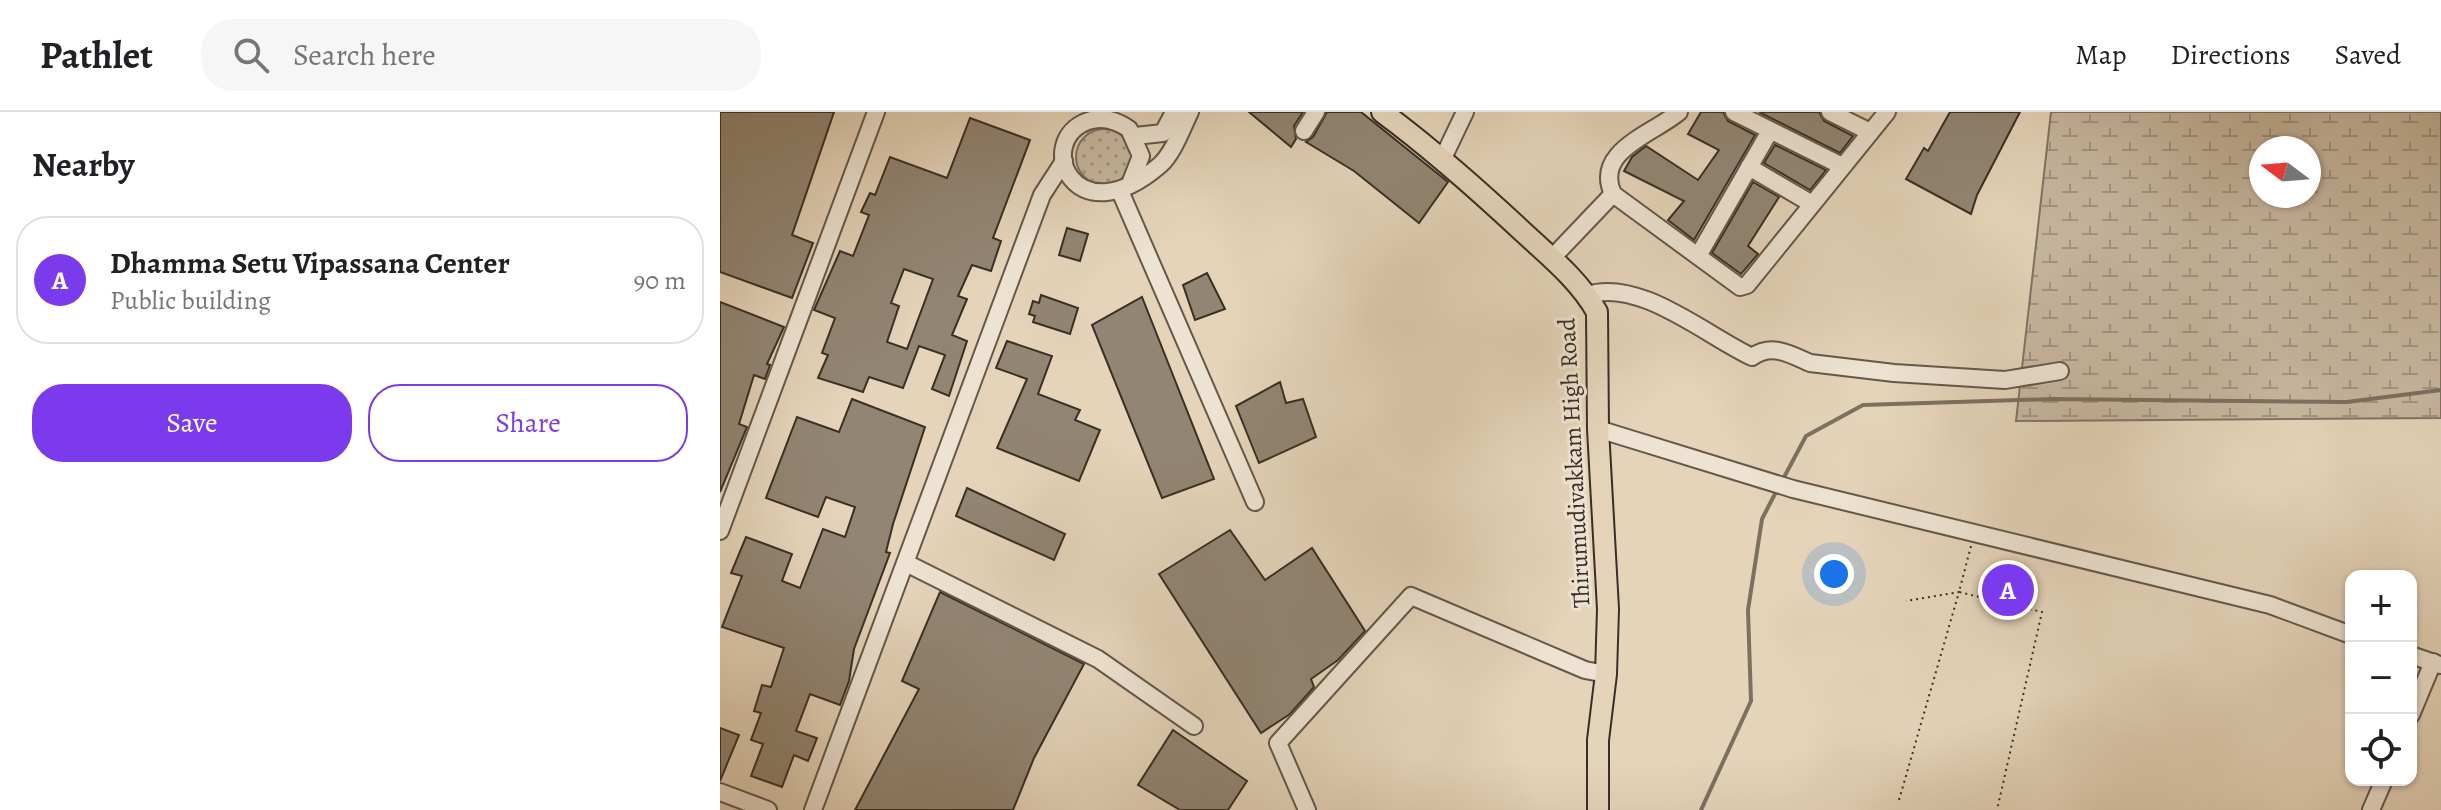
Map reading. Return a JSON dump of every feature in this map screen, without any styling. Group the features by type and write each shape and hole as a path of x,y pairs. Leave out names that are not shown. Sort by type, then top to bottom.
{"main road":[{"name":"Thirumudivakkam High Road","path":"1382,112 1443,158 1552,258 1587,295 1597,312 1598,429 1608,609 1606,674 1598,740 1598,810"}],"street":[{"path":"720,531 876,112"},
{"path":"1135,136 1163,133 1174,112"},
{"path":"1190,112 1162,164 1125,187 1089,193 1072,180 1064,161 1064,150 1074,130 1087,116 1112,120 1135,136 1141,156 1125,187 1255,502"},
{"path":"1304,131 1316,112"},
{"path":"1443,158 1465,112"},
{"path":"1679,112 1618,154 1609,169 1608,183 1613,194 1740,287 1747,285 1887,112"},
{"path":"1734,112 1842,166"},
{"path":"1830,112 1870,132"},
{"path":"1698,256 1770,131"},
{"path":"813,810 1042,195 1064,161"},
{"path":"1749,167 1812,204"},
{"path":"1552,258 1613,194"},
{"path":"1587,295 1604,290 1636,296 1752,357 1769,349 1793,354 1810,363 1951,378 2005,380 2060,371"},
{"path":"1598,429 1793,489 2270,605 2345,633"},
{"path":"906,563 1098,659 1194,726"},
{"path":"1307,810 1278,743 1411,596 1585,670 1606,674"},
{"path":"2412,714 2437,664 2417,657"},
{"path":"2371,810 2381,786"},
{"path":"720,792 768,810"}],"path":[{"path":"1899,800 1974,533"},
{"path":"1906,601 1959,592 2042,612 1997,810"}],"green space":[{"path":"2051,112 2441,112 2441,418 2016,421"},
{"path":"1104,129 1124,137 1132,157 1124,177 1104,185 1084,177 1076,157 1084,137"}],"building":[{"path":"720,112 834,112 792,235 813,243 792,298 720,272"},
{"path":"1249,112 1303,112 1294,126 1296,139 1291,147"},
{"path":"1327,112 1361,112 1448,182 1419,223 1354,171 1306,142 1313,137"},
{"path":"1701,112 1723,112 1728,121 1755,135 1694,240 1668,220 1684,201 1624,171 1632,157 1646,146 1698,180 1719,150 1688,134"},
{"path":"1759,112 1819,112 1824,121 1853,136 1840,153"},
{"path":"1950,112 2020,112 1977,195 1971,214 1906,179 1924,148 1928,151"},
{"path":"970,118 1030,140 993,238 1001,241 991,271 972,265 958,296 967,299 952,335 967,341 949,396 932,389 945,355 919,346 903,388 869,377 863,392 818,378 828,355 822,353 835,318 814,310 840,251 853,256 869,215 861,212 870,193 875,195 890,157 947,178","holes":["904,269 933,279 907,349 887,342 899,306 891,303"]},
{"path":"1775,145 1826,170 1810,190 1764,163"},
{"path":"1753,182 1779,197 1748,246 1758,254 1741,274 1712,253"},
{"path":"1067,228 1088,234 1080,261 1059,255"},
{"path":"1207,273 1225,309 1195,320 1183,285"},
{"path":"1041,295 1078,308 1070,334 1033,322 1035,316 1029,314 1033,301 1039,303"},
{"path":"1142,297 1214,479 1162,498 1092,325"},
{"path":"720,302 784,327 767,364 770,365 765,379 754,375 739,424 747,427 720,492"},
{"path":"1007,341 1052,356 1038,394 1080,410 1075,420 1100,430 1079,481 997,448 1027,379 996,368"},
{"path":"1280,382 1286,403 1303,399 1316,437 1259,463 1236,406"},
{"path":"852,399 925,427 893,524 886,552 890,553 854,649 849,681 840,705 810,694 796,731 817,738 808,761 794,755 782,787 751,776 763,744 751,740 761,713 754,711 762,685 771,687 784,648 722,627 742,576 731,573 746,537 792,554 782,581 800,588 823,529 845,537 855,507 826,497 818,517 766,498 797,417 839,432"},
{"path":"967,488 1065,534 1054,560 956,516"},
{"path":"1230,530 1265,580 1312,548 1365,631 1338,660 1311,679 1314,687 1290,714 1261,733 1159,574"},
{"path":"940,592 1084,664 1034,758 1013,810 855,810 919,689 902,681"},
{"path":"720,728 739,735 720,781"},
{"path":"1173,730 1247,781 1228,810 1180,810 1138,785"}],"waterway":[{"path":"1782,481 1806,436 1863,405 2052,399 2347,402 2441,390"},
{"path":"1701,810 1751,701 1748,610 1762,519 1778,488"}],"place":[{"name":"Dhamma Setu Vipassana Center","path":"2008,590"}]}
